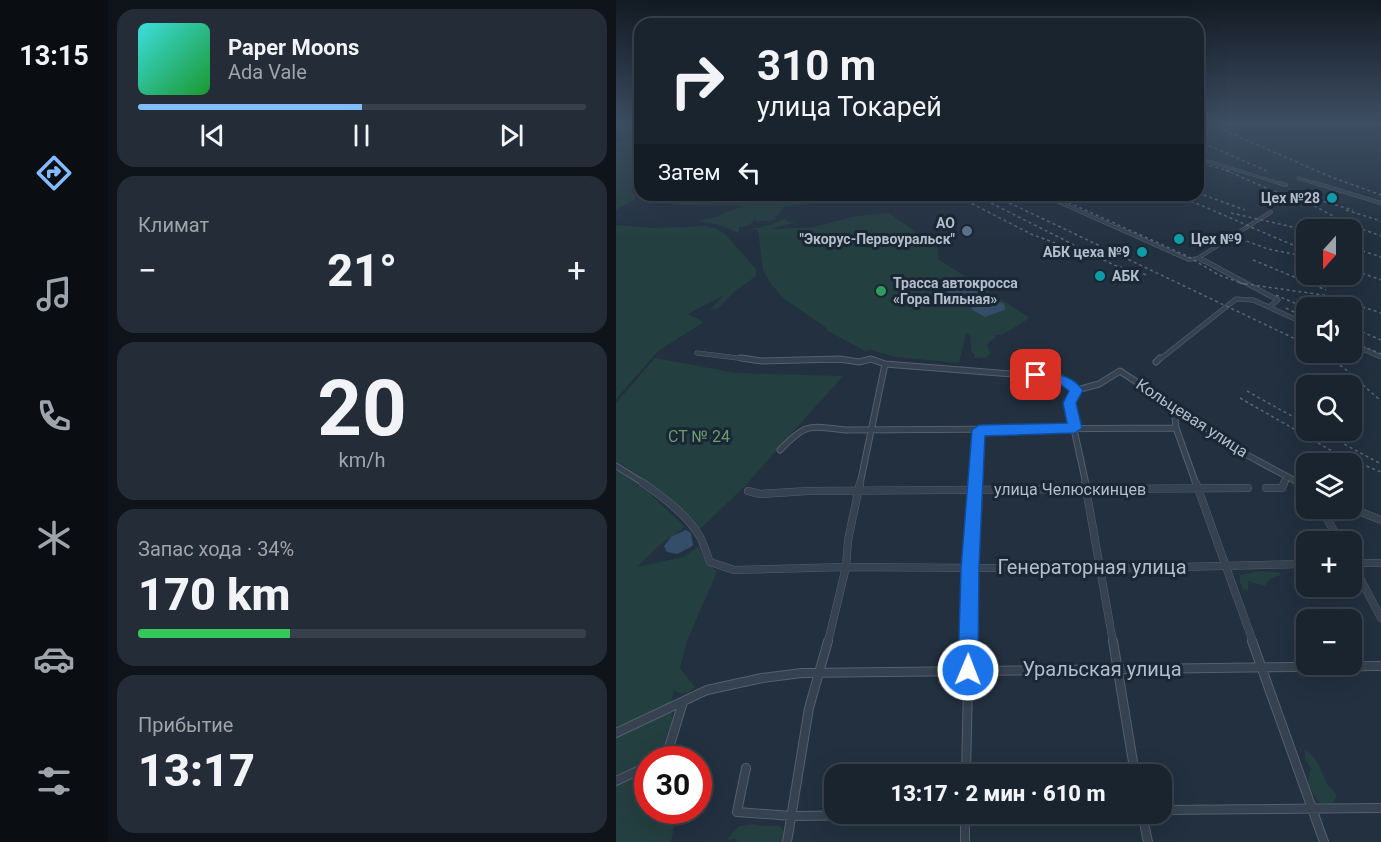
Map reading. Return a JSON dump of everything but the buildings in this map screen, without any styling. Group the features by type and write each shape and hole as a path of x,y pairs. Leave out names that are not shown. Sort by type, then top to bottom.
{"street":[{"path":"1212,162 1286,185"},
{"path":"1298,178 1381,203"},
{"path":"1061,201 1059,202 1183,259 1198,258 1271,212"},
{"path":"1198,258 1278,300 1270,307"},
{"path":"1156,362 1236,299 1248,299 1296,319"},
{"path":"1362,349 1381,357"},
{"path":"697,353 762,361 840,359 859,362 871,359 886,364 1061,378 1077,390 1069,403 1086,488 1133,764"},
{"path":"787,842 809,708 821,672 846,567 848,540 886,364"},
{"name":"Кольцевая улица","path":"1077,390 1099,384 1120,371 1247,455 1296,482"},
{"path":"1180,410 1175,418 1176,428 1324,842"},
{"path":"780,450 794,434 809,425 847,430 1176,428"},
{"path":"966,764 970,568 979,430"},
{"path":"616,466 645,484 676,510 698,533 710,562 734,570"},
{"path":"1266,488 1282,488 1287,477"},
{"name":"улица Челюскинцев","path":"748,491 760,494 808,491 1248,488"},
{"path":"1362,512 1381,520"},
{"path":"1362,562 1381,563"},
{"name":"Генераторная улица","path":"734,570 846,567 1100,569 1296,564"},
{"path":"1362,583 1381,618"},
{"name":"Уральская улица","path":"616,733 707,690 751,681 821,672 1381,666"},
{"path":"669,746 683,700"},
{"path":"746,768 737,812 824,816"},
{"path":"616,781 634,773"},
{"path":"1172,810 1381,808"},
{"path":"965,824 965,842"},
{"path":"1144,824 1148,842"}],"green space":[{"path":"616,162 634,162 634,189 631,190 634,200 616,210"},
{"path":"655,201 819,202 783,207 777,216 774,216 777,218 769,221 761,220 758,223 755,220 748,226 739,227 739,233 716,224 698,221 717,217 745,206 677,205"},
{"name":"Трасса автокросса «Гора Пильная»","path":"889,213 938,248 938,259 1030,318 1002,335 995,335 987,346 991,353 986,358 974,358 970,335 966,333 959,363 895,357 868,349 869,351 863,350 826,330 828,329 783,298 763,270 758,230 750,229 773,224 785,218 789,222 797,222 771,229 813,227 857,216"},
{"path":"616,225 652,228 705,226 717,229 726,235 756,269 756,276 734,292 719,308 710,310 724,295 688,314 704,322 658,351 616,399"},
{"name":"СТ № 24","path":"655,358 736,373 843,376 744,487 700,529 661,492 616,461 616,403"},
{"path":"616,470 645,489 685,527 661,544 637,567 683,557 699,546 704,559 717,572 687,641 680,668 695,687 688,693 681,694 674,690 669,710 673,714 666,746 634,746 634,767 616,775"},
{"path":"1260,571 1279,572 1281,575 1270,579 1265,586 1248,581 1248,591 1243,589 1240,575"},
{"path":"1305,750 1316,760 1327,784 1336,794 1337,797 1330,806 1320,804 1310,787 1308,779 1311,769 1305,758"},
{"path":"634,775 634,824 674,824 671,842 616,842 616,784"},
{"path":"754,824 780,826 784,832 782,842 737,842 735,838 727,839 739,826"}],"water":[{"path":"950,276 954,277 960,286 977,291 1004,304 1005,310 985,317 971,309 975,303 970,300 969,294 962,297 959,303 948,297"},
{"path":"686,530 691,533 693,545 677,554 667,552 664,546 672,536"}],"railway":[{"path":"1247,162 1267,171"},
{"path":"1297,162 1381,195"},
{"path":"1204,164 1232,172"},
{"path":"1225,170 1273,191 1311,204 1346,223 1381,236"},
{"path":"1204,195 1245,210"},
{"path":"1312,198 1353,210"},
{"path":"967,201 1031,234 1055,243"},
{"path":"987,201 1114,265 1147,275"},
{"path":"1006,201 1296,339"},
{"path":"1065,201 1187,256 1219,275 1243,284"},
{"path":"1189,201 1296,246"},
{"path":"1346,210 1381,221"},
{"path":"1231,213 1296,228"},
{"path":"1241,239 1268,249 1296,255"},
{"path":"1362,251 1381,257"},
{"path":"1253,260 1326,290"},
{"path":"1362,273 1381,280"},
{"path":"1239,283 1243,284"},
{"path":"1243,284 1330,296 1381,313"},
{"path":"1243,284 1247,285"},
{"path":"1276,295 1296,304"},
{"path":"1286,308 1296,313"},
{"path":"1362,332 1381,340"},
{"path":"1362,346 1381,354"},
{"path":"1336,363 1381,401"},
{"path":"1247,391 1296,418"},
{"path":"1240,398 1339,455 1381,472"},
{"path":"1338,441 1381,464"}],"place":[{"name":"Цех №28","path":"1332,198"},
{"name":"АО \"Экорус-Первоуральск\"","path":"967,231"},
{"name":"Цех №9","path":"1179,239"},
{"name":"АБК цеха №9","path":"1142,252"},
{"name":"АБК","path":"1100,276"},
{"name":"Трасса автокросса «Гора Пильная»","path":"881,291"}],"route":[{"path":"968,670 970,568 979,430 1075,428 1069,403 1077,390 1061,378 1036,375"}]}
